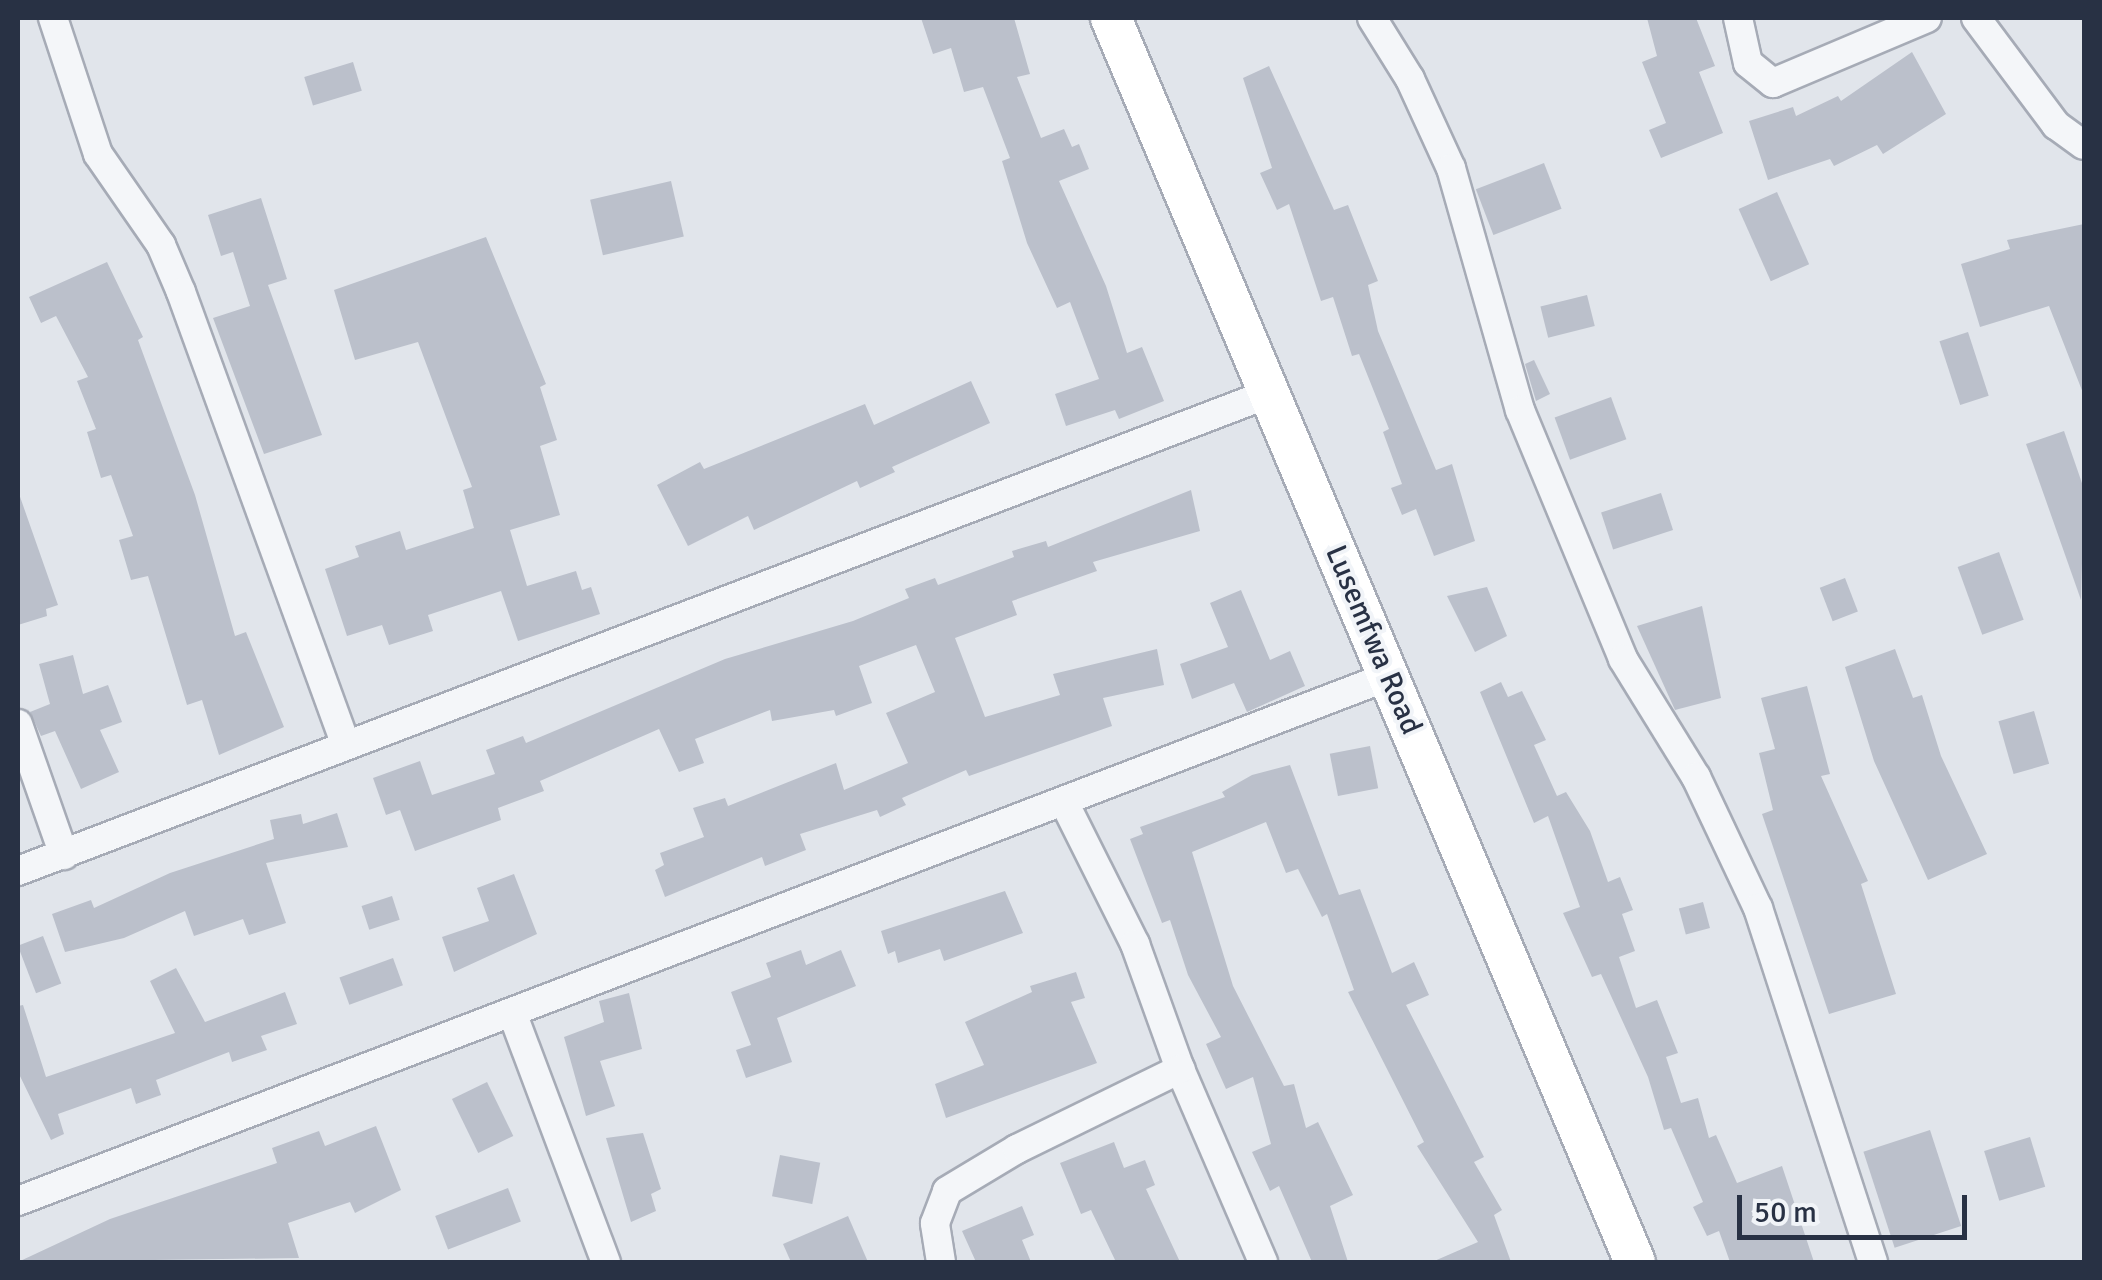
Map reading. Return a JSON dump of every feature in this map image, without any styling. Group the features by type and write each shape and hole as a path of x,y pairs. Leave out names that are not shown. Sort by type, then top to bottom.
{"street":[{"path":"53,18 98,154 161,245 182,292 346,745"},
{"name":"Lusemfwa Road","path":"1110,18 1635,1262"},
{"path":"1372,18 1410,79 1451,168 1520,410 1623,660 1696,778 1758,908 1873,1262"},
{"path":"1738,18 1748,63 1773,83 1927,18"},
{"path":"1976,18 2056,125 2084,145"},
{"path":"18,871 1268,394"},
{"path":"18,1201 1065,804 1388,676"},
{"path":"18,724 64,855"},
{"path":"1065,804 1135,944 1180,1069 1263,1262"},
{"path":"513,1015 606,1262"},
{"path":"941,1262 935,1223 947,1191 1017,1148 1180,1069"}],"building":[{"path":"921,18 1014,18 1030,74 1017,77 1041,138 1064,129 1072,147 1079,144 1089,169 1059,181 1106,286 1127,353 1142,347 1164,401 1119,419 1115,410 1066,426 1055,394 1099,379 1070,302 1057,308 1027,243 1002,161 1010,158 983,87 964,92 951,48 933,54"},
{"path":"1647,18 1696,18 1715,66 1699,72 1723,133 1661,158 1649,130 1666,123 1642,62 1657,56"},
{"path":"1912,52 1946,114 1883,154 1877,145 1834,166 1830,159 1768,180 1749,121 1793,107 1796,116 1838,96 1841,101"},
{"path":"353,62 362,91 313,106 304,77"},
{"path":"1269,66 1334,210 1348,205 1378,281 1368,285 1378,331 1436,470 1452,464 1475,541 1434,556 1416,509 1402,515 1391,488 1402,484 1383,432 1389,429 1359,354 1352,356 1333,297 1321,301 1289,204 1277,210 1260,173 1272,168 1243,78"},
{"path":"1544,163 1562,209 1493,235 1476,189"},
{"path":"671,181 684,237 603,255 590,200"},
{"path":"1777,192 1809,264 1771,281 1739,209"},
{"path":"261,198 287,279 268,285 322,435 264,454 213,318 250,306 233,252 221,256 208,215"},
{"path":"2084,224 2083,393 2049,306 1980,327 1961,264 2010,249 2007,240"},
{"path":"486,237 546,384 540,387 557,440 540,446 560,515 510,530 527,586 576,571 582,590 591,587 600,614 518,641 501,591 428,615 433,631 389,645 382,625 347,636 325,569 359,557 355,546 400,531 406,550 474,528 463,490 472,487 418,342 355,360 334,290"},
{"path":"107,262 143,337 138,340 195,495 235,636 246,632 284,727 219,755 202,700 187,705 148,576 131,580 119,540 133,536 111,475 101,478 87,432 96,429 77,381 88,377 56,316 41,323 29,297"},
{"path":"1587,295 1595,326 1548,338 1540,307"},
{"path":"1968,332 1989,396 1960,405 1939,341"},
{"path":"1534,360 1550,394 1536,401 1525,364"},
{"path":"971,381 990,423 892,467 895,472 860,488 857,481 754,530 748,516 688,546 657,485 700,462 704,469 865,404 874,425"},
{"path":"1611,397 1626,439 1570,460 1555,418"},
{"path":"2064,431 2084,489 2081,600 2026,444"},
{"path":"1191,490 1200,531 1093,562 1097,571 1012,601 1017,615 955,638 985,717 1060,695 1053,674 1157,649 1164,685 1103,698 1112,726 969,776 966,770 902,798 906,805 880,817 877,810 800,834 806,850 765,866 762,857 665,897 655,870 664,865 660,853 704,837 693,808 725,798 728,806 836,763 844,790 908,763 886,713 935,692 916,645 859,666 872,703 836,716 834,710 772,721 770,710 695,739 704,763 679,772 659,729 540,781 544,791 498,808 501,820 415,851 400,810 386,815 373,778 420,761 432,795 495,774 486,750 523,736 526,743 725,659 853,621 909,598 905,589 935,578 938,585 1014,557 1012,551 1046,541 1048,547"},
{"path":"18,491 58,605 46,609 47,616 18,625"},
{"path":"1661,493 1673,530 1613,550 1601,512"},
{"path":"1999,552 2024,620 1982,635 1958,567"},
{"path":"1845,578 1858,612 1833,621 1820,588"},
{"path":"1487,587 1507,636 1475,652 1447,596"},
{"path":"1241,590 1270,660 1290,651 1305,686 1247,712 1234,683 1192,699 1180,664 1228,647 1210,603"},
{"path":"1702,606 1721,698 1675,710 1637,626"},
{"path":"1895,649 1913,698 1922,695 1941,756 1987,854 1928,880 1874,761 1845,667"},
{"path":"73,655 83,694 108,685 122,722 100,730 119,772 81,789 55,731 41,736 30,712 50,704 39,664"},
{"path":"1501,682 1508,697 1522,691 1546,740 1534,745 1557,796 1566,792 1590,831 1608,882 1620,877 1633,910 1622,914 1635,951 1619,957 1636,1008 1657,1000 1678,1053 1666,1057 1681,1103 1698,1098 1709,1138 1716,1135 1737,1183 1782,1166 1814,1262 1730,1262 1719,1231 1707,1236 1693,1207 1703,1202 1671,1128 1664,1130 1648,1077 1601,974 1592,977 1563,913 1580,907 1548,816 1534,823 1480,692"},
{"path":"1807,686 1830,774 1821,776 1868,881 1861,884 1896,994 1829,1014 1762,814 1773,810 1759,753 1775,749 1761,698"},
{"path":"2034,711 2049,764 2014,774 1998,721"},
{"path":"1370,746 1378,788 1338,796 1330,754"},
{"path":"1290,765 1339,895 1360,889 1392,973 1414,962 1429,995 1406,1005 1484,1157 1474,1162 1502,1210 1494,1215 1511,1262 1432,1262 1478,1242 1417,1146 1424,1142 1348,992 1354,990 1327,914 1322,917 1298,869 1286,873 1266,822 1192,852 1233,986 1284,1086 1294,1084 1306,1128 1318,1122 1353,1195 1330,1206 1348,1262 1312,1262 1279,1186 1270,1191 1252,1152 1271,1144 1253,1077 1226,1089 1206,1044 1221,1037 1188,975 1170,920 1162,923 1130,839 1143,834 1140,827 1225,797 1222,792 1252,775"},
{"path":"337,813 348,847 266,863 286,923 249,935 243,919 194,936 185,911 124,938 65,952 52,914 91,900 94,908 170,873 274,839 270,820 301,814 303,824"},
{"path":"514,874 537,934 454,972 442,937 489,921 477,888"},
{"path":"1005,891 1023,933 944,961 940,949 898,963 895,951 888,954 881,931"},
{"path":"392,896 400,920 369,930 362,906"},
{"path":"1703,902 1710,928 1686,935 1679,908"},
{"path":"43,936 61,984 36,993 18,946"},
{"path":"801,950 806,965 841,950 856,986 777,1018 792,1062 746,1078 736,1050 751,1045 731,992 771,977 766,963"},
{"path":"393,958 403,985 349,1005 339,977"},
{"path":"176,968 205,1022 285,992 297,1024 261,1036 267,1050 232,1062 229,1052 156,1080 161,1095 136,1104 131,1088 58,1114 64,1134 51,1140 18,1072 18,1006 23,1005 46,1077 175,1033 150,981"},
{"path":"1076,972 1085,998 1071,1002 1097,1063 946,1118 935,1084 984,1065 965,1022 1032,992 1030,986"},
{"path":"629,993 642,1049 600,1061 615,1106 586,1116 564,1037 604,1022 599,1001"},
{"path":"487,1082 513,1136 478,1153 452,1099"},
{"path":"376,1126 401,1190 355,1213 350,1202 288,1223 299,1258 18,1262 110,1219 277,1163 272,1148 319,1131 325,1146"},
{"path":"1930,1130 1961,1226 1895,1248 1863,1152"},
{"path":"643,1133 661,1189 651,1194 656,1211 631,1222 606,1138"},
{"path":"2030,1137 2045,1187 1999,1201 1984,1151"},
{"path":"1114,1142 1124,1168 1145,1160 1155,1185 1146,1189 1180,1262 1116,1262 1091,1210 1081,1214 1060,1163"},
{"path":"780,1155 820,1163 812,1204 772,1196"},
{"path":"508,1188 521,1222 448,1250 435,1216"},
{"path":"1022,1206 1034,1235 1022,1240 1031,1262 976,1262 962,1231"},
{"path":"848,1216 868,1262 791,1262 783,1244"}]}
